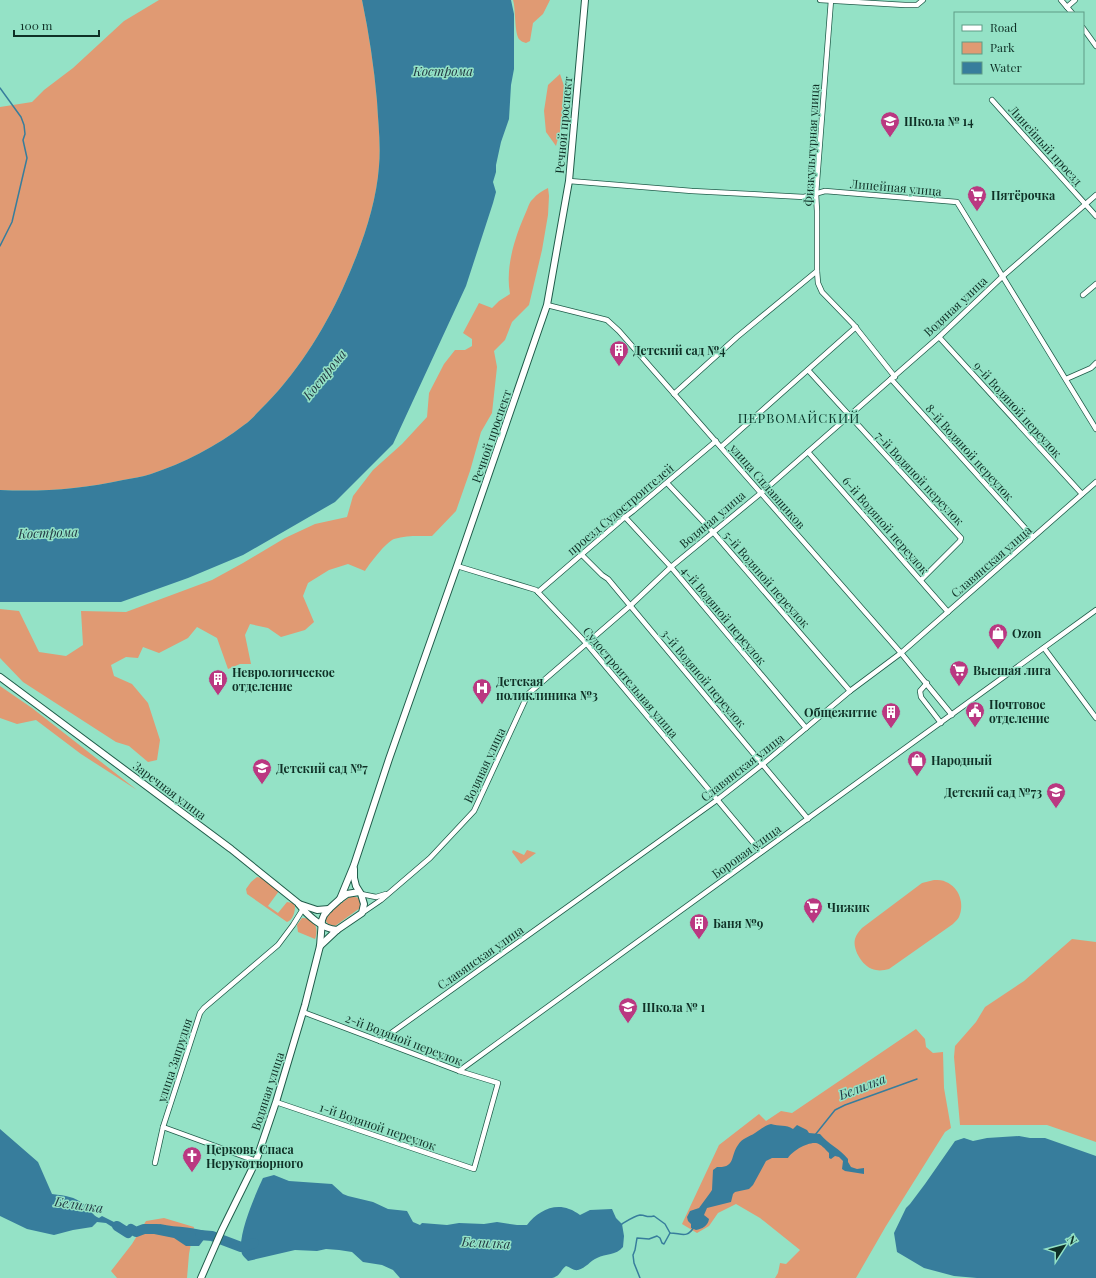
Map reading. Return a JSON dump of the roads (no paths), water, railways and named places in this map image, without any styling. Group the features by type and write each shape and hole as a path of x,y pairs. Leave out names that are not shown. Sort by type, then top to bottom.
{"street":[{"name":"Речной проспект","path":"340,899 354,865 389,759 458,566 548,305 570,181 585,0"},
{"path":"820,0 917,5 923,0"},
{"name":"Физкультурная улица","path":"818,271 816,194 831,0"},
{"path":"1060,0 1071,12"},
{"path":"1067,7 1075,0"},
{"path":"1084,29 1096,46"},
{"name":"Линейный проезд","path":"992,100 1096,216"},
{"name":"Линейная улица","path":"570,181 692,191 804,197 825,191 957,202 1096,429"},
{"name":"Водяная улица","path":"362,913 381,900 430,858 474,811 528,694 631,605 671,568 850,416 939,337 1003,276 1096,195"},
{"path":"674,394 737,337 818,271"},
{"name":"8-й Водяной переулок","path":"818,271 818,283 822,292 856,327 893,378 1033,537"},
{"path":"1083,295 1096,284"},
{"name":"улица Сплавщиков","path":"548,305 607,320 619,331 901,653 952,714"},
{"path":"721,447 856,327"},
{"name":"9-й Водяной переулок","path":"939,337 1082,494"},
{"path":"1066,380 1091,368 1096,363"},
{"name":"7-й Водяной переулок","path":"808,370 961,538 960,541 921,580"},
{"name":"проезд Судостроителей","path":"538,592 716,441"},
{"name":"6-й Водяной переулок","path":"808,452 948,612"},
{"name":"5-й Водяной переулок","path":"667,482 713,532 850,691"},
{"name":"Славянская улица","path":"380,1041 718,800 850,691 901,653 1096,482"},
{"name":"4-й Водяной переулок","path":"625,517 671,568 806,728"},
{"name":"3-й Водяной переулок","path":"581,554 602,575 608,578 808,819"},
{"name":"Судостроительная улица","path":"458,566 536,590 586,643 761,852"},
{"name":"Боровая улица","path":"459,1071 1096,610"},
{"path":"1044,648 1096,718"},
{"name":"Заречная улица","path":"0,676 242,858 298,903 322,925"},
{"path":"927,683 920,691 921,697 941,723"},
{"path":"320,946 337,930 362,913 364,904 354,878 354,865"},
{"path":"298,903 318,910 329,909 348,894 360,893 370,897 376,897 387,894"},
{"name":"улица Запрудня","path":"155,1163 163,1127 200,1013 278,945 303,909"},
{"name":"Водяная улица","path":"201,1278 210,1255 256,1160 276,1102 303,1012 320,946 324,915 329,909"},
{"path":"322,925 327,928 337,930"},
{"name":"2-й Водяной переулок","path":"303,1012 459,1071 498,1083 474,1169"},
{"name":"1-й Водяной переулок","path":"276,1102 474,1169"},
{"path":"163,1127 256,1160"}],"water":[{"name":"Кострома","path":"362,0 511,0 514,14 514,69 511,85 509,119 501,142 496,165 496,172 493,182 496,192 493,203 466,286 393,444 335,502 243,555 188,578 121,602 0,602 0,490 31,491 92,486 148,475 188,459 223,440 250,420 285,383 307,353 327,321 343,288 366,228 371,213 379,166 380,150 377,101 371,50"},
{"path":"771,1124 793,1129 797,1125 807,1130 809,1133 820,1134 845,1155 851,1167 857,1169 864,1168 864,1174 845,1171 842,1169 843,1161 839,1157 835,1156 831,1159 829,1158 829,1153 820,1144 812,1143 804,1145 788,1158 772,1158 766,1161 753,1185 749,1189 735,1192 731,1202 707,1208 704,1215 709,1219 706,1225 696,1230 691,1228 691,1224 687,1217 690,1211 699,1208 712,1190 713,1170 717,1167 727,1166 732,1160 736,1149 742,1141"},
{"path":"0,1129 38,1162 52,1194 66,1196 77,1200 85,1205 97,1217 99,1218 102,1216 120,1225 128,1233 123,1234 106,1223 97,1222 92,1227 54,1235 27,1229 0,1216"},
{"path":"1019,1136 1045,1138 1096,1156 1096,1278 977,1278 954,1276 924,1268 897,1252 894,1233 906,1208 955,1141 964,1138 973,1141 987,1138"},
{"path":"274,1175 289,1181 332,1184 343,1194 348,1196 373,1202 388,1209 407,1211 413,1222 420,1225 422,1223 447,1225 459,1223 484,1224 497,1222 527,1225 540,1213 551,1208 563,1207 580,1215 590,1210 612,1209 616,1218 622,1224 624,1236 623,1247 617,1252 600,1256 578,1270 566,1266 557,1276 552,1278 400,1278 393,1270 382,1265 363,1262 352,1252 326,1249 317,1251 295,1250 248,1261 242,1254 241,1247 244,1227 263,1178"},
{"path":"160,1224 194,1228 213,1234 212,1236 205,1238 199,1246 186,1246 174,1238 154,1234 144,1229"}],"waterway":[{"path":"0,88 21,117 24,125 25,134 23,140 27,158 12,222 0,246"},
{"name":"Белилка","path":"815,1135 835,1110 917,1079"},
{"name":"Белилка","path":"622,1224 633,1217 640,1215 649,1217 654,1216 665,1224 670,1233 686,1234 689,1233 694,1227"},
{"name":"Белилка","path":"117,1226 128,1233 131,1229 136,1232 144,1229 157,1229"},
{"path":"640,1278 634,1263 633,1255 637,1238 649,1239 657,1236 664,1244 670,1233"},
{"name":"Белилка","path":"200,1235 212,1236 241,1247 254,1243"}],"place":[{"name":"Школа № 14","path":"890,138"},
{"name":"Пятёрочка","path":"977,212"},
{"name":"Детский сад №4","path":"619,367"},
{"name":"Ozon","path":"998,650"},
{"name":"Высшая лига","path":"959,687"},
{"name":"Неврологическое отделение","path":"218,696"},
{"name":"Детская поликлиника №3","path":"482,705"},
{"name":"Почтовое отделение","path":"975,728"},
{"name":"Общежитие","path":"891,729"},
{"name":"Народный","path":"917,777"},
{"name":"Детский сад №7","path":"262,785"},
{"name":"Детский сад №73","path":"1056,809"},
{"name":"Чижик","path":"813,924"},
{"name":"Баня №9","path":"699,940"},
{"name":"Школа № 1","path":"628,1024"},
{"name":"Церковь Спаса Нерукотворного","path":"192,1173"}],"district":[{"name":"ПЕРВОМАЙСКИЙ","path":"799,417"}]}
